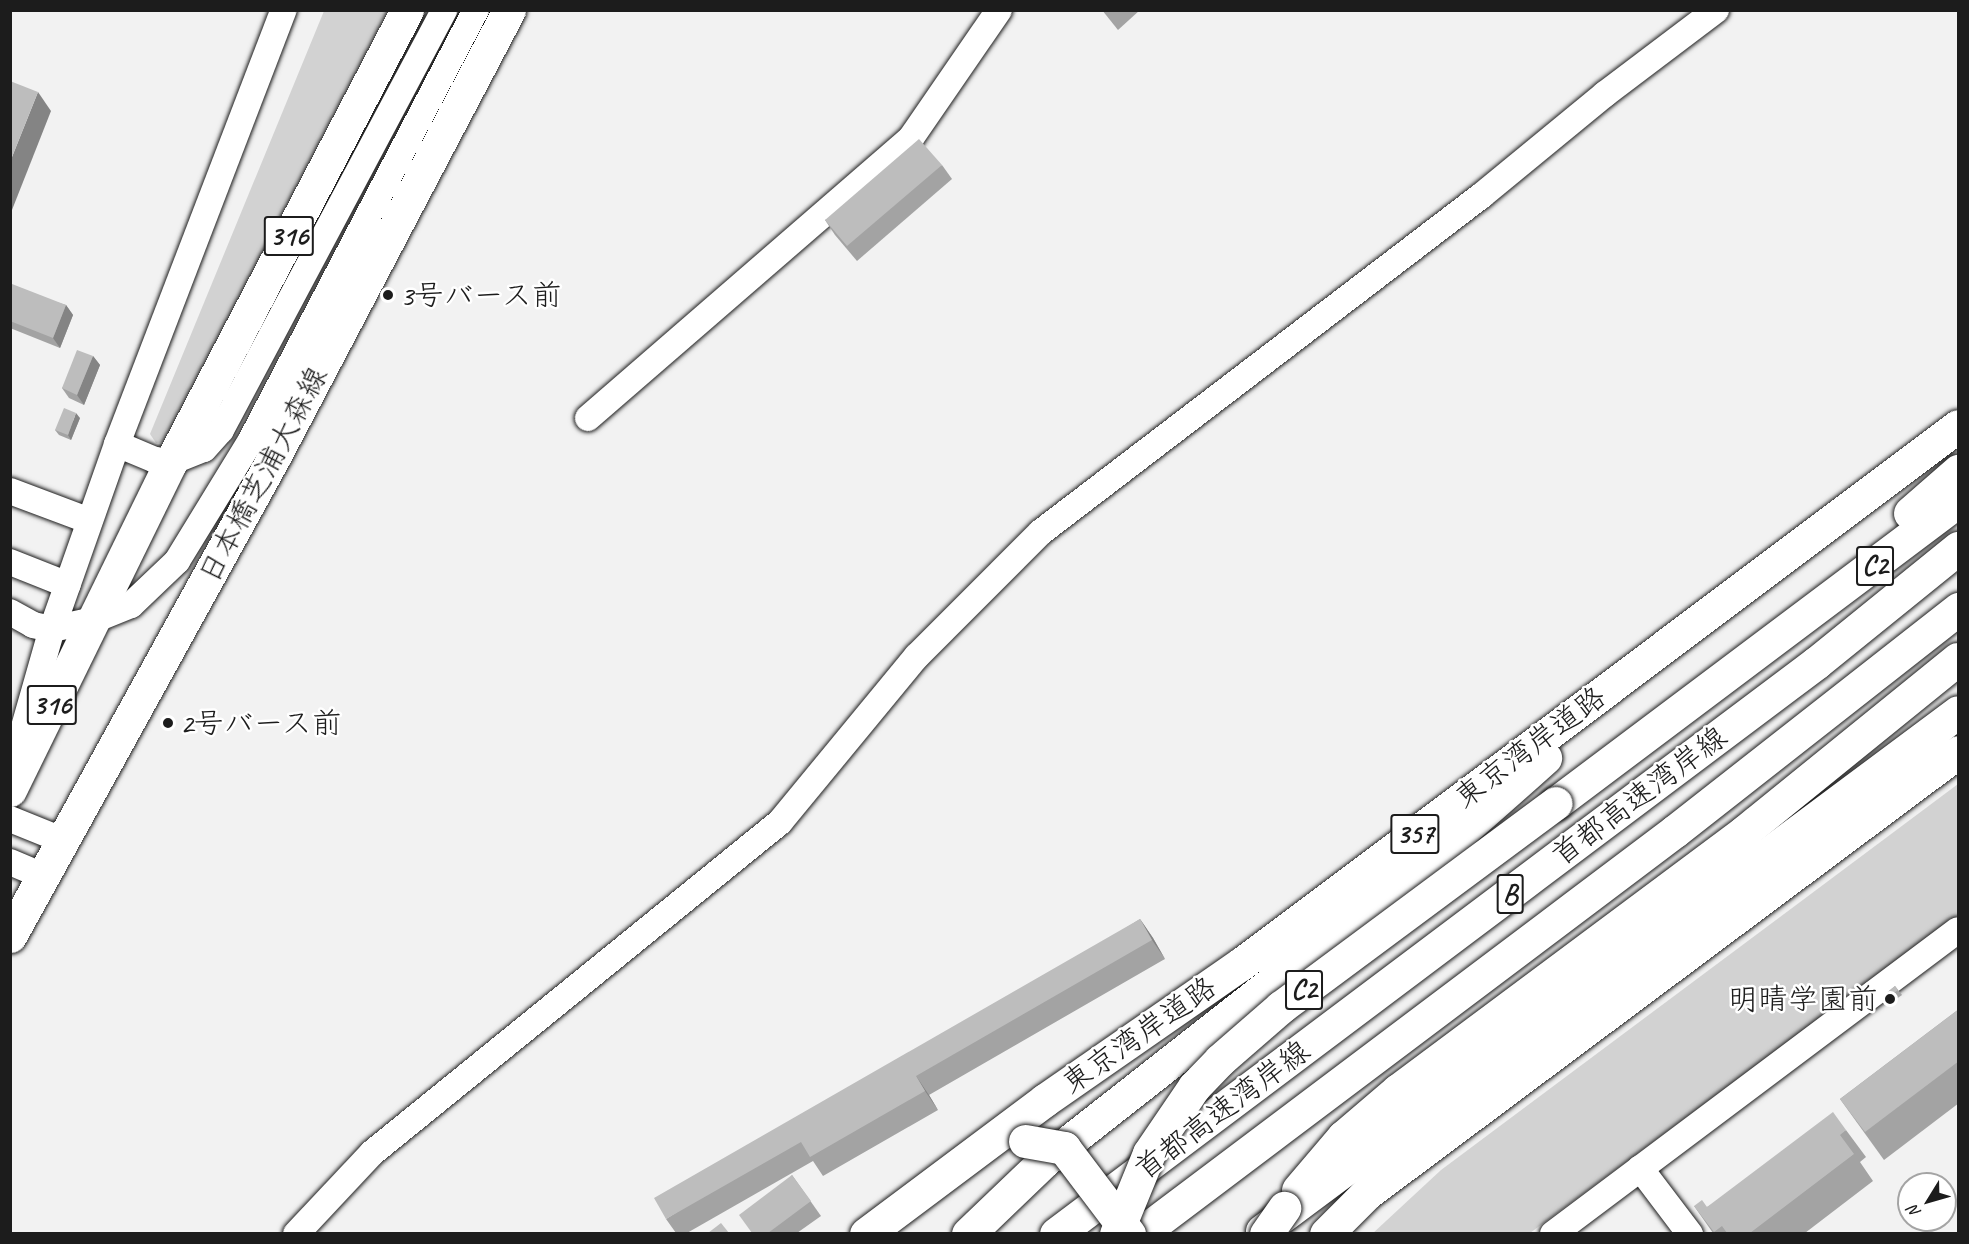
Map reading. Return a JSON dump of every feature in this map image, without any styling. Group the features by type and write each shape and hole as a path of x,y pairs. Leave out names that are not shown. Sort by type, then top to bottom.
{"main road":[{"name":"316","path":"10,790 171,462 407,10"},
{"name":"日本橋芝浦大森線","path":"10,936 273,459 509,10"},
{"name":"東京湾岸道路","path":"866,1233 1045,1100 1241,964 1959,426"},
{"path":"1791,630 1898,523 1959,471"},
{"name":"C2","path":"1116,1233 1149,1153 1194,1087 1220,1060 1281,1007 1791,630 1959,501"},
{"name":"首都高速湾岸線","path":"1056,1233 1816,663 1959,548"},
{"name":"首都高速湾岸線","path":"1140,1233 1675,831 1959,609"},
{"path":"1281,1227 1321,1160 1370,1114 1744,832 1959,659"},
{"path":"968,1233 1044,1161 1481,816 1548,755 1615,684"},
{"path":"1260,1233 1959,712"},
{"path":"1326,1233 1367,1193 1959,752"},
{"path":"893,1233 1011,1145 1025,1141 1064,1148 1129,1233"},
{"path":"1281,1227 1333,1211 1367,1193"}],"street":[{"path":"10,772 52,629 117,444 284,10"},
{"path":"117,444 155,460 171,462 204,449 221,430 444,10"},
{"path":"10,612 33,625 52,629 94,620 132,604 177,561 250,442 476,10"},
{"path":"588,418 911,138 999,10"},
{"path":"296,1233 372,1153 780,822 917,656 1041,532 1481,196 1605,94 1716,10"},
{"path":"10,491 90,521"},
{"path":"10,562 68,585"},
{"path":"10,819 62,840"},
{"path":"10,862 43,876"},
{"path":"1553,1233 1959,930"},
{"path":"1640,1168 1666,1216 1690,1233"}],"shaded area":[{"path":"324,11 388,11 167,442 156,443 150,434"},
{"path":"1958,784 1958,915 1530,1233 1372,1234 1441,1170"}],"building":[{"path":"10,81 38,92 10,162"},
{"path":"919,139 942,165 847,246 825,220"},
{"path":"12,284 66,305 53,338 10,321"},
{"path":"77,350 93,356 77,395 62,388"},
{"path":"64,408 76,413 68,435 55,430"},
{"path":"1140,919 1152,940 916,1076 925,1091 810,1157 801,1142 666,1219 654,1198"},
{"path":"1895,986 1898,990 1887,998 1884,995"},
{"path":"1959,1009 1959,1061 1865,1132 1840,1099"},
{"path":"1833,1112 1846,1130 1840,1135 1854,1154 1750,1233 1727,1233 1722,1226 1714,1232 1694,1206 1702,1200 1707,1207"},
{"path":"792,1175 811,1201 768,1233 752,1233 739,1215"},
{"path":"721,1223 729,1233 708,1233"}],"place":[{"name":"3号バース前","path":"388,295"},
{"name":"2号バース前","path":"168,723"},
{"name":"明晴学園前","path":"1890,999"}]}
